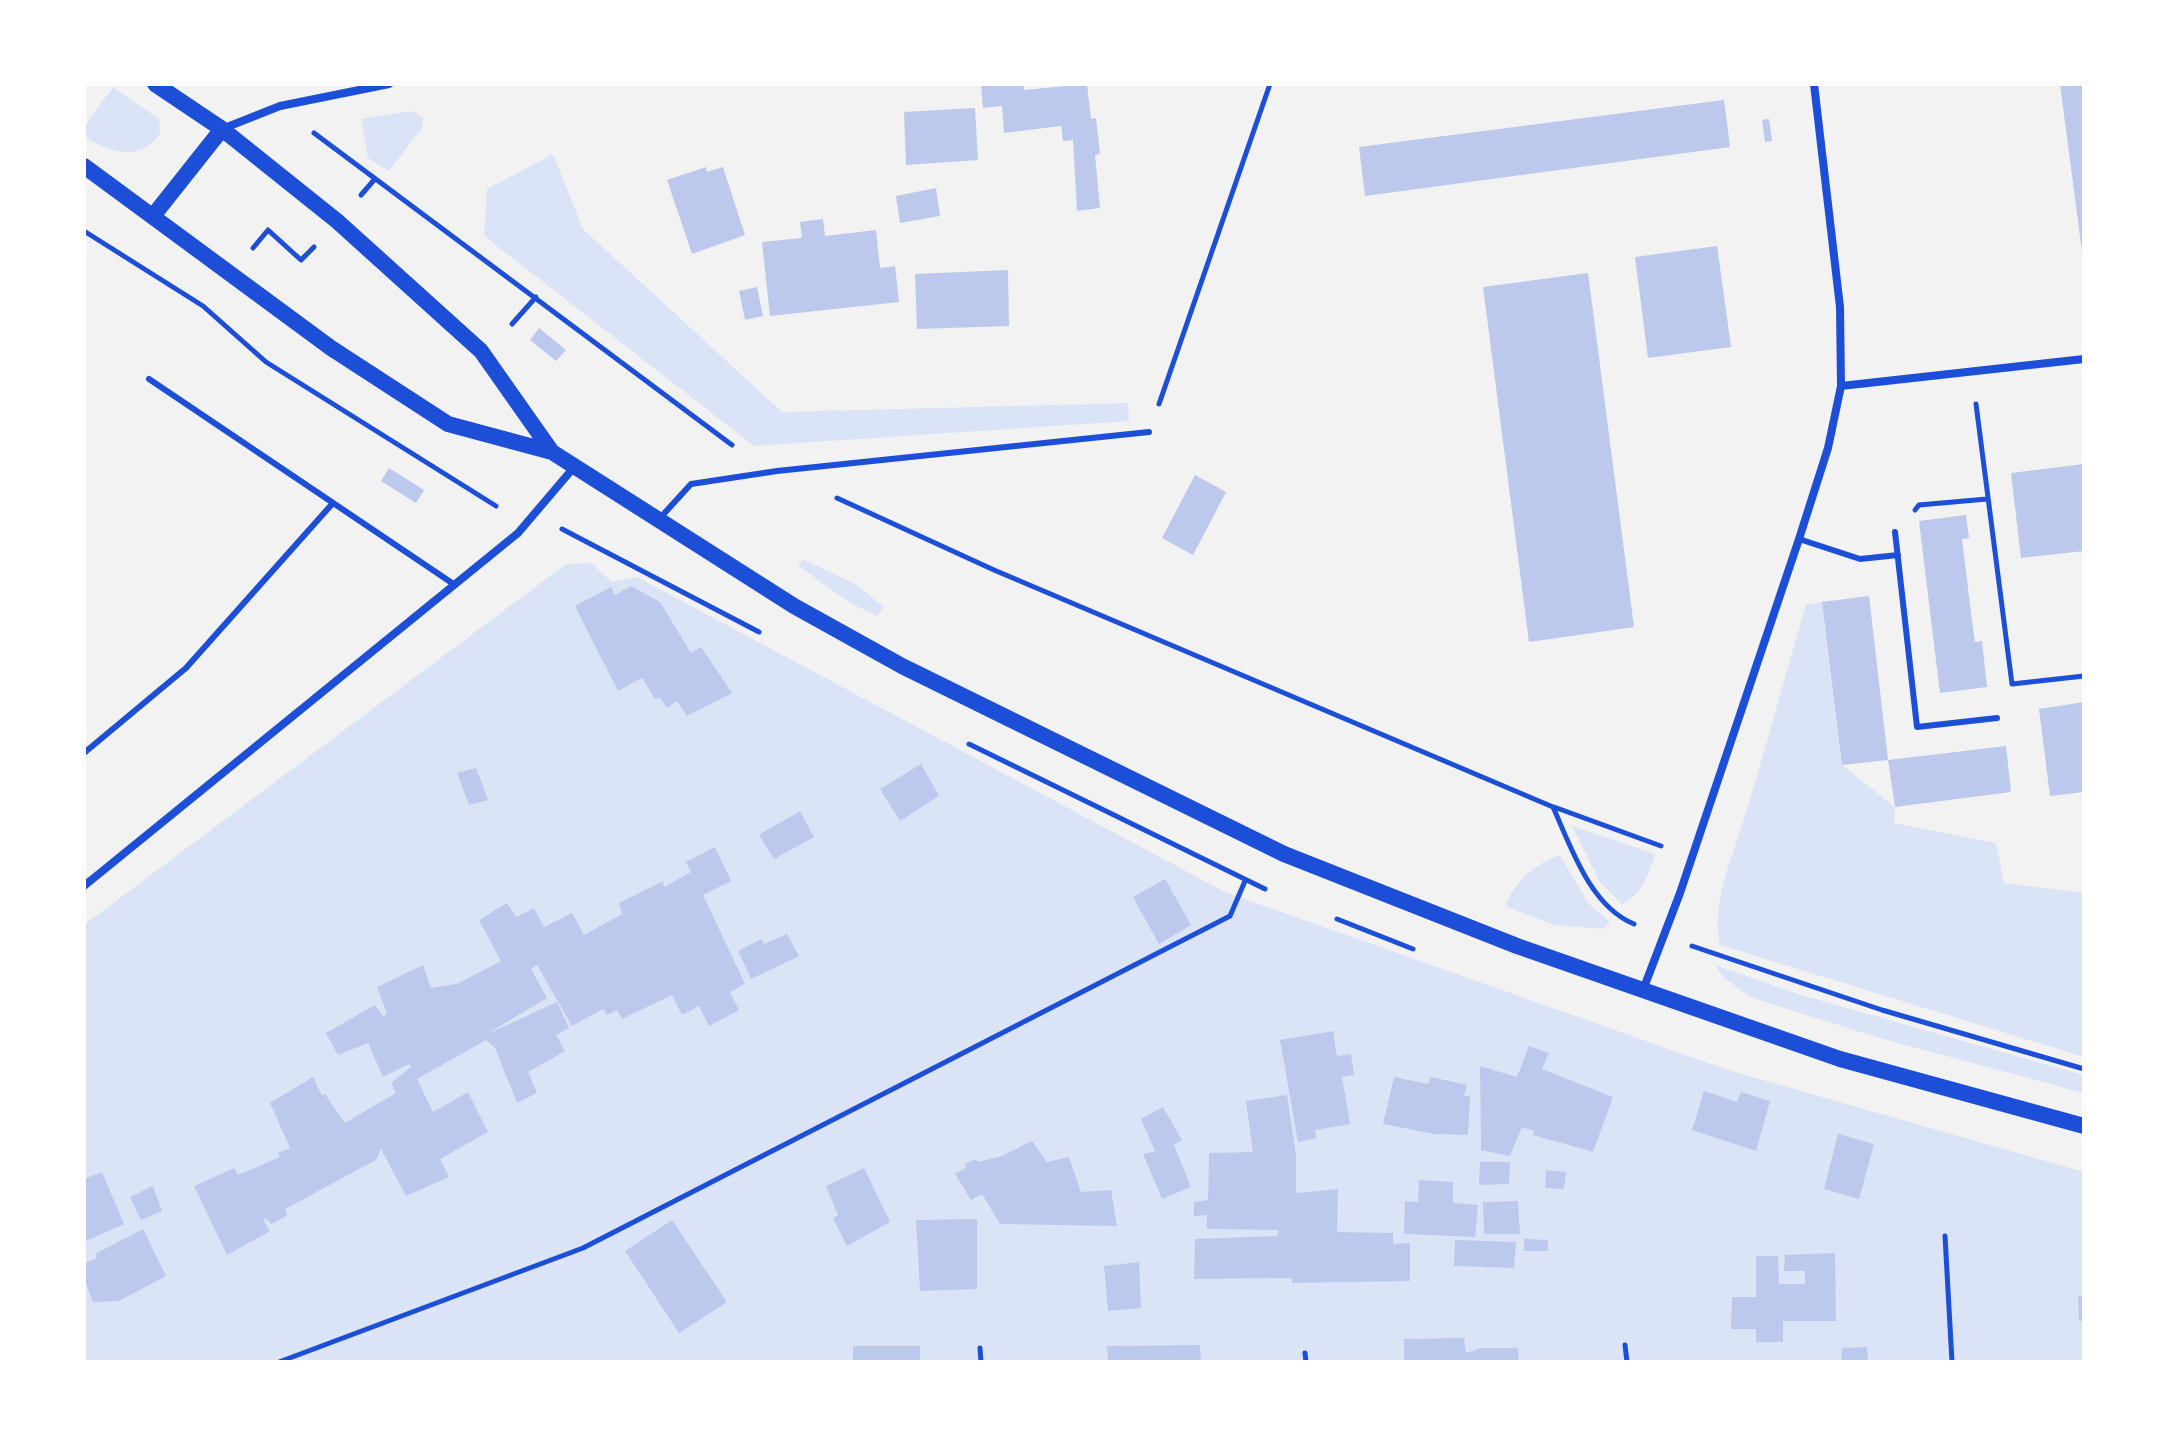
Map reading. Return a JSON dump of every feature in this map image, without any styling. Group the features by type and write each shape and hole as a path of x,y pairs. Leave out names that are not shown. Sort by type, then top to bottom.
{"main road":[{"path":"155,84 222,129 337,221 481,351 552,452"},
{"path":"153,216 222,129"},
{"path":"84,166 331,348 448,424 552,452 794,606 902,666 1284,854 1643,992 1840,1059 2084,1126"}],"street":[{"path":"222,129 280,106 389,84"},
{"path":"1643,992 1799,539 1828,448 1841,386 1840,307 1814,84"},
{"path":"1841,386 2084,359"},
{"path":"84,886 518,533 575,466"}],"lane":[{"path":"149,379 455,585"},
{"path":"660,518 691,484 777,471 1149,432"},
{"path":"84,753 186,668 333,503"},
{"path":"1895,532 1917,727 1997,718"},
{"path":"1799,539 1860,559 1898,555"}],"path":[{"path":"1149,432 1270,84"},
{"path":"332,147 722,439 777,471"},
{"path":"203,306 268,230 301,260 374,180"},
{"path":"84,231 203,306 266,362 458,481 489,504"},
{"path":"512,324 536,297"},
{"path":"1972,373 2012,684 2084,676"},
{"path":"835,497 994,570 1553,807 1692,857"},
{"path":"1895,532 1919,505 1987,499"},
{"path":"1553,807 1596,894 1628,922"},
{"path":"279,1362 583,1248 1230,916 1245,881"},
{"path":"1710,953 1882,1010 2084,1069"},
{"path":"1945,1236 1952,1362"},
{"path":"1625,1345 1627,1362"},
{"path":"980,1348 981,1362"},
{"path":"1305,1353 1306,1362"}],"shaded area":[{"path":"113,87 159,119 160,134 143,149 113,150 84,136 84,127"},
{"path":"411,111 423,117 422,128 389,171 368,158 361,119"},
{"path":"553,154 583,229 782,412 1128,403 1129,421 754,446 484,236 487,189"},
{"path":"803,559 857,585 884,607 877,616 852,604 798,566"},
{"path":"591,563 612,582 637,577 1225,892 1731,1071 2084,1172 2084,1362 84,1362 84,925 566,564"},
{"path":"1822,602 1842,765 1895,807 1894,823 1996,843 2004,883 2084,893 2084,1057 1720,945 1718,914 1727,869 1806,605"},
{"path":"1572,826 1655,854 1644,883 1635,895 1622,904 1600,882"},
{"path":"1560,855 1589,904 1610,922 1604,929 1554,925 1505,906 1526,874"},
{"path":"1715,965 1801,995 2084,1075 2084,1093 1883,1039 1752,998 1724,978"}],"building":[{"path":"981,84 1023,84 1024,90 1087,84 1091,119 1096,118 1100,154 1095,155 1100,208 1077,211 1073,140 1063,141 1061,126 1004,133 1002,106 983,108"},
{"path":"2060,84 2084,84 2084,252 2082,252"},
{"path":"1724,100 1730,147 1365,196 1359,147"},
{"path":"975,108 978,160 906,165 904,112"},
{"path":"1769,119 1772,141 1765,142 1762,120"},
{"path":"706,167 707,172 723,167 745,235 692,254 667,180"},
{"path":"936,188 940,216 900,223 896,196"},
{"path":"823,219 825,236 876,230 880,268 895,266 899,302 770,316 762,242 802,238 800,222"},
{"path":"1717,246 1731,347 1648,358 1635,257"},
{"path":"1008,270 1009,326 917,329 915,274"},
{"path":"1588,273 1634,627 1529,642 1483,287"},
{"path":"757,287 763,316 745,320 739,291"},
{"path":"539,328 566,350 556,361 530,340"},
{"path":"2084,464 2084,551 2021,558 2011,473"},
{"path":"389,468 424,490 416,503 381,481"},
{"path":"1195,475 1226,492 1193,555 1162,538"},
{"path":"1966,515 1969,538 1962,539 1972,621 1975,642 1982,641 1987,687 1940,693 1919,521"},
{"path":"631,586 660,602 691,653 701,647 732,693 687,716 677,701 667,708 660,698 655,699 642,678 618,691 575,606 611,587 615,595"},
{"path":"1869,596 1888,760 1842,765 1822,602"},
{"path":"2084,702 2084,792 2050,796 2039,709"},
{"path":"2006,746 2011,792 1895,807 1888,760"},
{"path":"921,764 939,796 900,821 880,789"},
{"path":"476,768 488,800 469,805 457,773"},
{"path":"800,811 814,837 774,859 759,835"},
{"path":"715,847 731,881 703,895 745,984 730,992 739,1010 709,1026 699,1006 682,1015 672,995 622,1019 617,1010 607,1015 603,1009 572,1026 537,965 531,969 547,998 487,1034 557,1002 569,1028 556,1035 565,1051 528,1072 537,1093 517,1103 495,1048 486,1040 417,1079 433,1112 468,1092 488,1132 440,1159 449,1177 406,1196 381,1149 376,1160 285,1209 287,1216 271,1224 266,1218 263,1220 270,1231 227,1255 194,1186 234,1168 238,1175 280,1157 278,1153 290,1148 270,1103 313,1077 322,1096 325,1094 345,1123 396,1093 391,1083 411,1067 409,1064 383,1077 368,1043 338,1055 326,1033 375,1005 383,1016 387,1014 377,987 423,965 431,988 457,984 501,961 479,920 507,903 516,917 534,908 544,927 572,913 584,935 622,914 619,903 663,881 664,887 691,872 686,862"},
{"path":"1165,879 1191,925 1159,944 1133,897"},
{"path":"787,934 799,956 751,979 738,951 761,939 764,944"},
{"path":"1333,1031 1337,1056 1351,1054 1354,1075 1342,1077 1350,1124 1315,1130 1316,1138 1298,1142 1280,1040"},
{"path":"1529,1046 1549,1053 1542,1069 1613,1097 1593,1152 1533,1135 1534,1131 1522,1127 1510,1156 1481,1150 1480,1066 1517,1077"},
{"path":"1394,1077 1428,1084 1431,1077 1467,1085 1464,1096 1470,1096 1468,1135 1434,1134 1383,1124"},
{"path":"1704,1091 1737,1102 1741,1092 1770,1101 1756,1151 1692,1130"},
{"path":"1287,1095 1296,1155 1296,1193 1338,1189 1337,1232 1393,1233 1393,1244 1410,1243 1410,1281 1292,1283 1292,1278 1194,1279 1195,1239 1277,1236 1279,1230 1207,1229 1207,1215 1194,1216 1194,1202 1208,1200 1209,1153 1253,1152 1246,1101"},
{"path":"1163,1107 1182,1140 1174,1145 1191,1187 1162,1199 1143,1154 1155,1151 1141,1119"},
{"path":"1838,1134 1874,1144 1859,1199 1824,1189"},
{"path":"1032,1141 1047,1162 1069,1157 1081,1192 1111,1190 1117,1226 1000,1224 982,1194 971,1200 955,1174 966,1168 965,1164 975,1159 978,1162 1002,1156"},
{"path":"1480,1162 1510,1162 1509,1184 1479,1185"},
{"path":"864,1168 890,1222 847,1246 833,1218 838,1215 826,1186"},
{"path":"1546,1170 1566,1172 1564,1189 1545,1188"},
{"path":"102,1172 124,1224 84,1242 84,1179"},
{"path":"1419,1180 1453,1182 1453,1203 1478,1205 1475,1237 1404,1234 1405,1201 1418,1202"},
{"path":"153,1186 162,1211 141,1220 130,1197"},
{"path":"1518,1201 1520,1234 1484,1234 1483,1202"},
{"path":"977,1219 977,1289 920,1291 916,1220"},
{"path":"672,1220 727,1302 679,1333 625,1251"},
{"path":"143,1229 166,1276 119,1301 93,1302 84,1278 84,1264 97,1258 95,1254"},
{"path":"1524,1239 1548,1240 1548,1251 1524,1251"},
{"path":"1455,1240 1516,1242 1514,1268 1454,1266"},
{"path":"1835,1253 1836,1321 1783,1321 1783,1342 1756,1342 1756,1329 1731,1329 1732,1297 1756,1297 1756,1256 1778,1256 1779,1284 1805,1284 1805,1271 1784,1271 1785,1255"},
{"path":"1139,1262 1141,1308 1108,1311 1104,1266"},
{"path":"2078,1296 2084,1296 2084,1321 2079,1321"},
{"path":"1464,1338 1466,1353 1481,1348 1518,1348 1519,1362 1404,1362 1404,1339"},
{"path":"1200,1345 1201,1362 1108,1362 1107,1346"},
{"path":"853,1346 920,1346 920,1362 853,1362"},
{"path":"1867,1347 1868,1362 1841,1362 1842,1348"}]}
